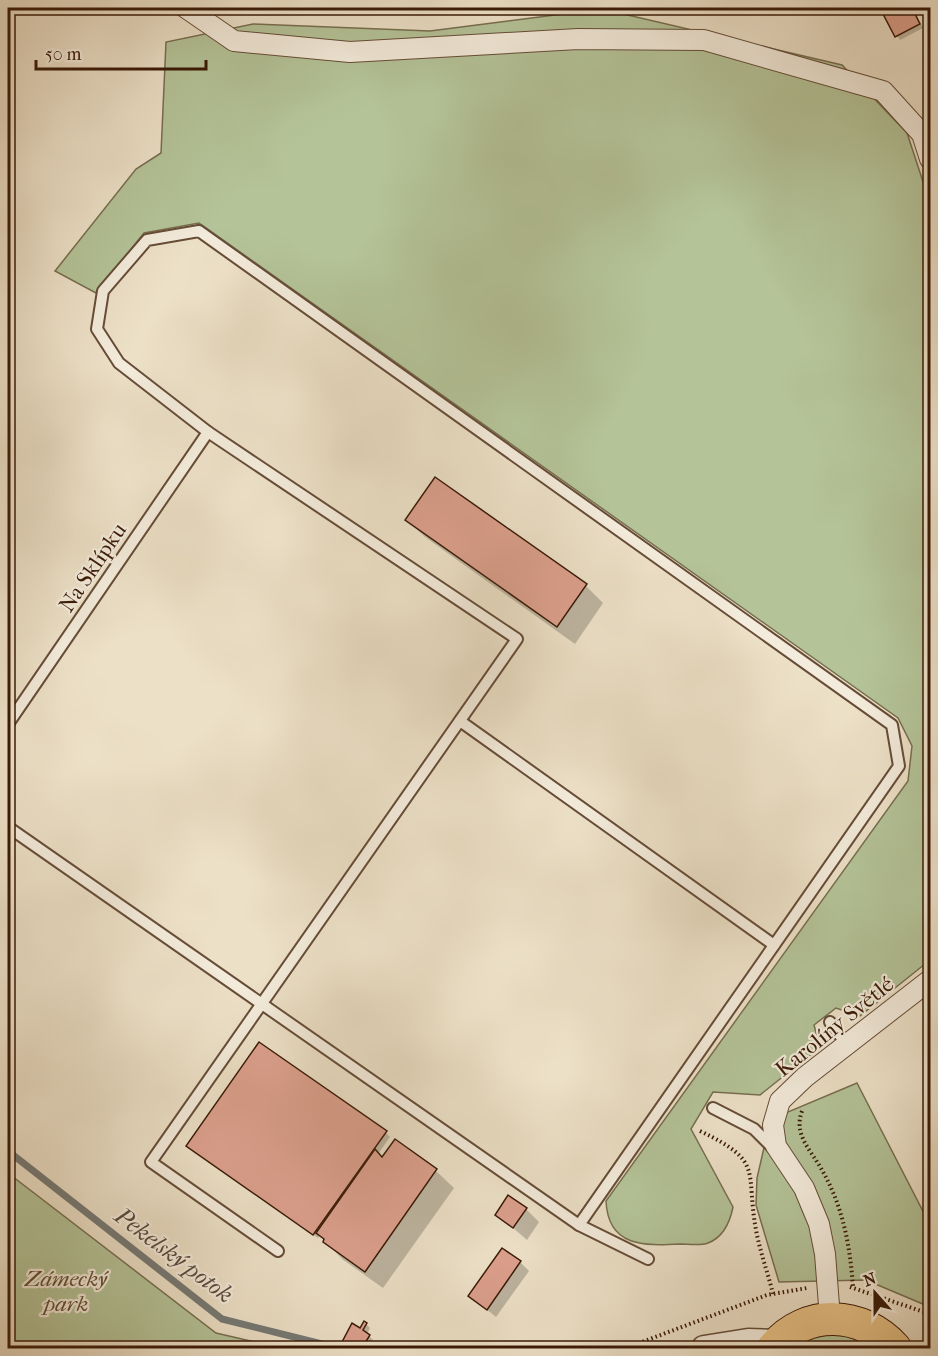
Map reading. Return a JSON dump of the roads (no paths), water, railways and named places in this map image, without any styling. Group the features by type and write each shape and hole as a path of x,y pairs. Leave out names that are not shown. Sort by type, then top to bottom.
{"main road":[{"path":"776,1345 802,1325 830,1318 845,1319 866,1326 884,1337 895,1348"}],"street":[{"path":"186,8 234,41 350,52 578,39 704,40 883,91 922,134 930,159"},
{"name":"Karolíny Světlé","path":"830,1318 825,1254 819,1224 804,1188 776,1146 773,1125 780,1101 805,1077 930,980"},
{"path":"704,1348 748,1341 776,1345"}],"lane":[{"path":"278,1251 151,1162 517,639 208,432 119,363 97,329 103,291 147,240 199,231 892,725 900,766 579,1225"},
{"name":"Na Sklípku","path":"8,724 208,432"},
{"path":"460,721 774,945"},
{"path":"8,827 579,1225 648,1259"},
{"path":"830,1022 847,1045"},
{"path":"713,1108 754,1129 788,1163"}],"waterway":[{"name":"Pekelský potok","path":"8,1151 222,1319 338,1348"}],"park label":[{"name":"Zámecký park","path":"66,1290"}]}
